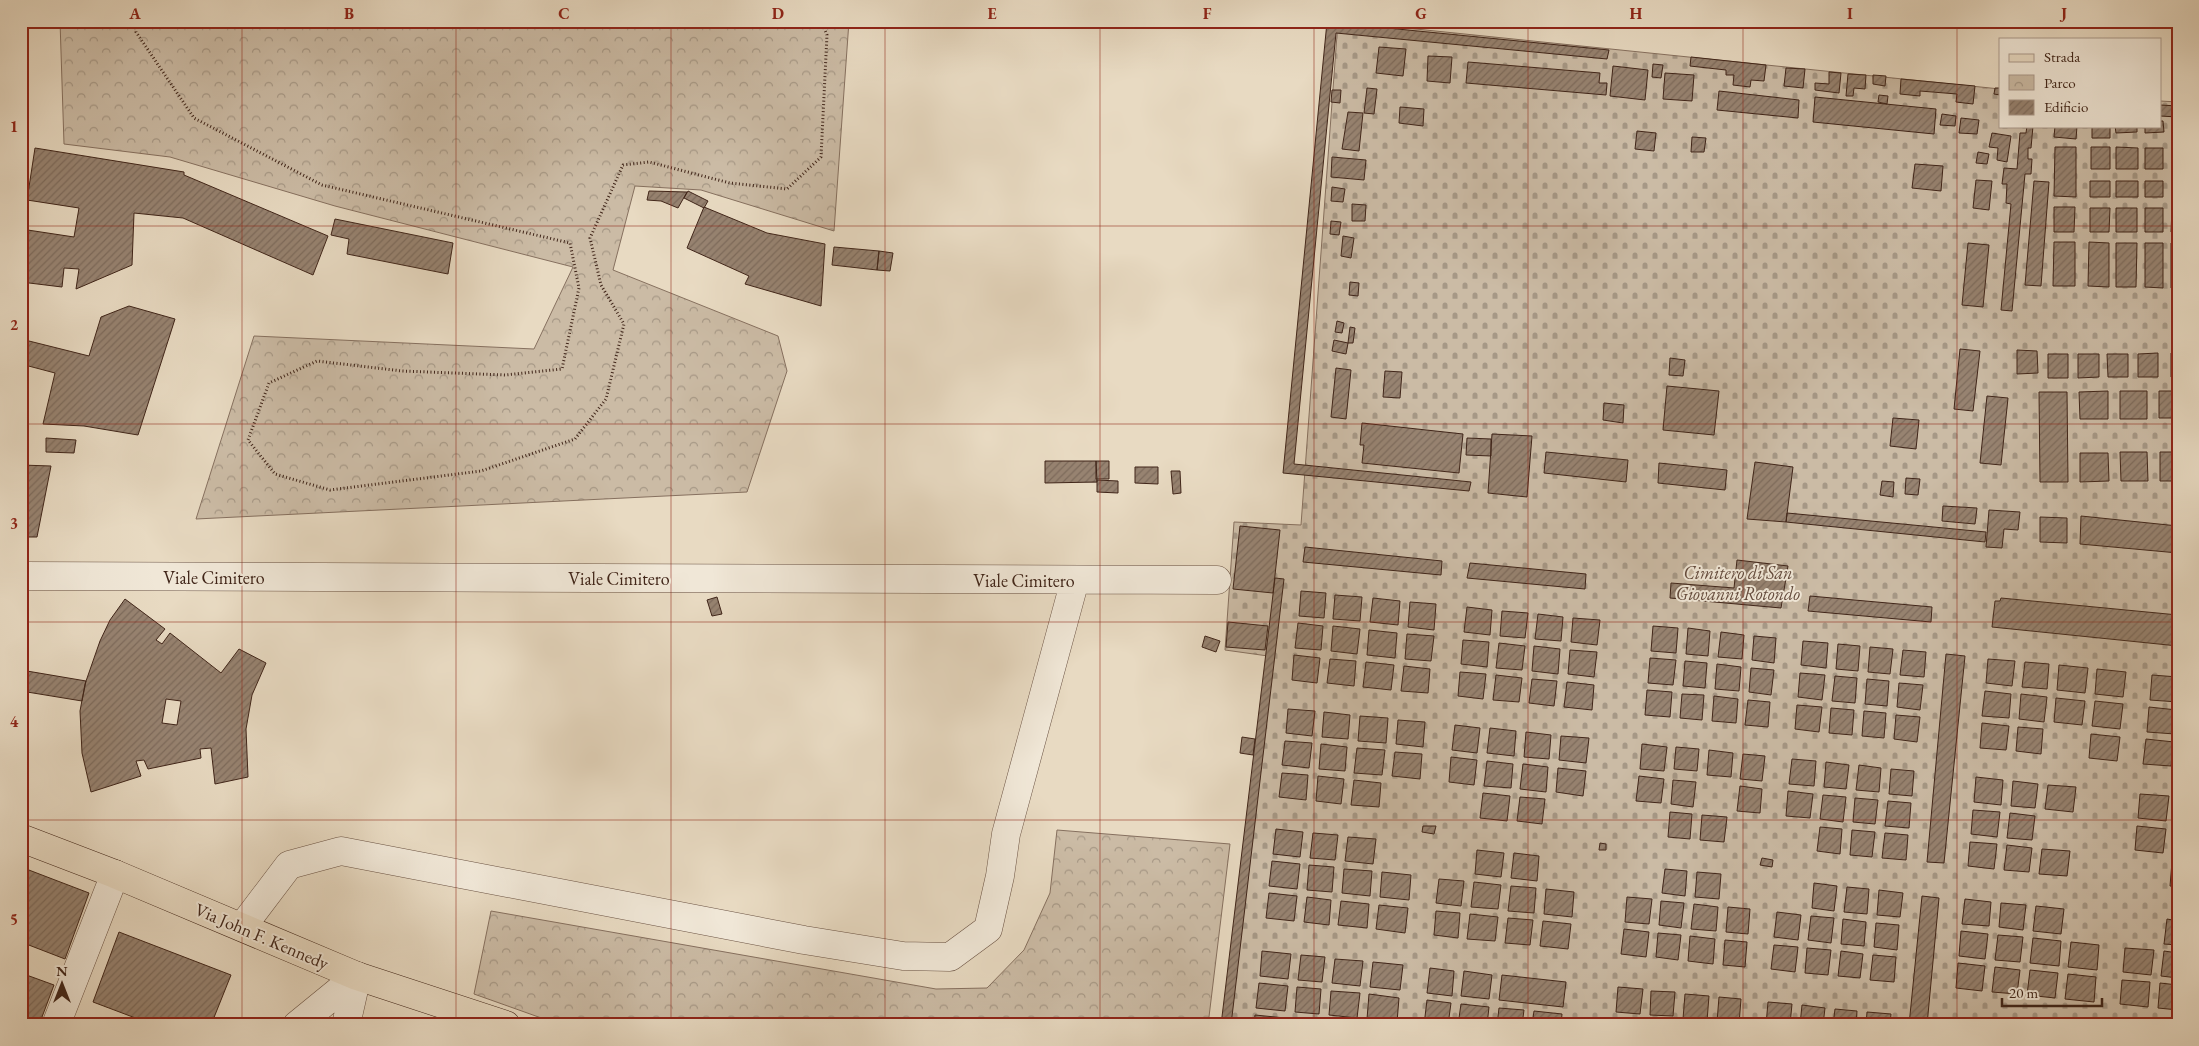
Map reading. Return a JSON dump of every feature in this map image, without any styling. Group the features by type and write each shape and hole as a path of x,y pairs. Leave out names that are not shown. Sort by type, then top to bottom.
{"main road":[{"name":"Via John F. Kennedy","path":"21,838 115,874 357,976 506,1025"}],"street":[{"name":"Viale Cimitero","path":"21,576 1217,580"},
{"path":"242,927 289,865 341,851 804,940 903,956 950,957 988,929 1000,876 1006,834 1075,580"},
{"path":"56,1025 115,874"},
{"path":"297,1025 357,976"},
{"path":"346,1025 357,976"}],"path":[{"path":"135,21 136,32 194,118 322,185 570,243 580,288 562,369 505,375 402,371 317,361 269,383 248,440 275,474 330,490 481,471 575,439 606,399 624,324 600,285 590,238 623,165 648,162 730,183 787,189 821,156 827,34 821,21"}],"green space":[{"path":"60,21 849,21 834,231 701,190 635,186 613,270 778,336 787,371 747,492 196,519 254,336 534,349 573,267 335,206 170,157 64,144"},
{"name":"Cimitero di San Giovanni Rotondo","path":"1338,21 1999,89 1999,128 2162,128 2162,101 2178,102 2178,1025 1226,1025 1268,656 1225,650 1234,522 1301,525"},
{"path":"1057,830 1230,844 1208,1025 561,1025 474,994 491,911 936,989 987,988 1024,950 1050,893"}],"building":[{"path":"1327,22 1609,50 1607,59 1336,33 1294,464 1471,482 1469,491 1283,473"},
{"path":"1379,47 1406,49 1403,76 1376,73"},
{"path":"1428,56 1452,57 1450,83 1427,81"},
{"path":"1691,57 1766,65 1764,81 1751,80 1750,87 1733,85 1734,75 1726,75 1726,70 1690,66"},
{"path":"1468,62 1600,73 1599,83 1607,83 1606,95 1466,83"},
{"path":"1653,64 1663,65 1661,78 1652,77"},
{"path":"1613,66 1648,70 1645,100 1610,96"},
{"path":"1786,68 1805,69 1803,88 1784,86"},
{"path":"1829,72 1841,73 1839,93 1815,90 1815,83 1829,84"},
{"path":"1665,73 1694,75 1692,101 1663,99"},
{"path":"1848,74 1866,75 1865,89 1854,88 1853,96 1846,96"},
{"path":"1873,75 1886,76 1885,86 1873,84"},
{"path":"1901,79 1975,86 1973,104 1956,102 1957,94 1920,91 1920,96 1900,94"},
{"path":"1367,88 1377,89 1374,114 1364,113"},
{"path":"1995,88 1999,88 1999,95 1994,94"},
{"path":"1332,90 1341,90 1340,103 1331,102"},
{"path":"1719,91 1799,100 1798,118 1717,110"},
{"path":"1879,95 1888,96 1887,104 1878,102"},
{"path":"1815,97 1936,109 1934,134 1813,122"},
{"path":"2162,105 2178,106 2178,117 2162,116"},
{"path":"1400,107 1424,109 1423,126 1399,123"},
{"path":"1348,112 1363,113 1359,151 1342,149"},
{"path":"1942,114 1956,116 1955,126 1940,125"},
{"path":"1961,118 1979,120 1977,134 1959,133"},
{"path":"2173,120 2178,120 2178,132 2173,132"},
{"path":"2163,121 2164,132 2145,133 2145,128 2162,128"},
{"path":"2027,128 2033,128 2031,148 2028,148 2028,159 2032,159 2031,174 2025,174 2012,311 2001,310 2011,204 2006,203 2007,184 2002,184 2004,168 2017,169 2020,133 2026,133"},
{"path":"2055,128 2077,128 2076,139 2054,137"},
{"path":"2092,128 2110,128 2110,138 2092,138"},
{"path":"2115,128 2137,128 2137,132 2116,133"},
{"path":"1637,131 1656,133 1654,151 1635,149"},
{"path":"1992,133 2011,136 2007,162 1997,160 1998,148 1989,147"},
{"path":"1692,137 1706,138 1704,152 1691,152"},
{"path":"2055,147 2076,147 2076,197 2054,196"},
{"path":"2091,147 2110,147 2110,169 2091,169"},
{"path":"2116,147 2138,148 2138,169 2116,169"},
{"path":"35,148 184,172 184,175 328,236 313,275 183,218 134,213 132,265 76,289 79,269 64,268 62,287 21,282 21,229 74,237 79,208 27,200"},
{"path":"2145,148 2163,148 2163,169 2145,169"},
{"path":"2173,148 2178,148 2178,169 2173,169"},
{"path":"1978,152 1989,154 1987,164 1976,163"},
{"path":"1332,157 1366,160 1364,180 1331,177"},
{"path":"1915,164 1943,166 1941,191 1912,188"},
{"path":"1976,180 1992,181 1989,210 1973,208"},
{"path":"2034,181 2049,182 2041,286 2025,285"},
{"path":"2090,181 2110,181 2110,197 2090,197"},
{"path":"2116,181 2138,181 2138,197 2116,197"},
{"path":"2145,181 2163,181 2163,197 2145,197"},
{"path":"2172,181 2178,181 2178,197 2172,197"},
{"path":"1332,187 1345,189 1343,202 1331,201"},
{"path":"649,191 687,192 678,208 661,201 647,200"},
{"path":"688,191 708,201 704,208 684,198"},
{"path":"1352,204 1366,205 1365,221 1352,221"},
{"path":"704,207 767,233 825,244 821,306 745,284 749,276 687,248"},
{"path":"2054,207 2075,207 2074,232 2054,232"},
{"path":"2090,208 2110,208 2109,232 2090,232"},
{"path":"2116,208 2137,208 2137,232 2116,232"},
{"path":"2145,208 2163,208 2163,232 2145,232"},
{"path":"2172,208 2178,208 2178,232 2171,232"},
{"path":"335,219 453,243 448,274 347,254 349,239 331,235"},
{"path":"1331,221 1341,222 1339,235 1330,234"},
{"path":"1343,236 1354,238 1351,258 1341,256"},
{"path":"2054,242 2075,242 2075,286 2053,286"},
{"path":"2089,242 2109,243 2109,287 2088,286"},
{"path":"1968,243 1989,245 1983,307 1962,305"},
{"path":"2116,243 2137,243 2136,287 2116,287"},
{"path":"2145,243 2163,243 2163,288 2145,287"},
{"path":"2171,243 2178,243 2178,288 2171,288"},
{"path":"834,247 879,251 877,270 832,265"},
{"path":"879,251 893,253 890,271 877,270"},
{"path":"1350,282 1359,283 1358,296 1349,295"},
{"path":"129,306 175,319 138,435 84,426 43,424 55,373 21,364 21,342 24,343 25,340 89,356 101,317"},
{"path":"1337,321 1344,323 1342,333 1335,332"},
{"path":"1350,327 1355,328 1353,343 1348,343"},
{"path":"1334,340 1348,343 1346,354 1332,351"},
{"path":"1960,349 1980,351 1973,411 1954,409"},
{"path":"2017,350 2037,351 2038,373 2017,374"},
{"path":"2158,353 2158,377 2138,377 2138,354"},
{"path":"2171,353 2178,353 2178,377 2171,377"},
{"path":"2048,354 2068,354 2068,378 2048,378"},
{"path":"2078,354 2099,354 2099,377 2078,378"},
{"path":"2107,354 2128,354 2128,377 2108,377"},
{"path":"1670,358 1685,360 1683,376 1669,375"},
{"path":"1336,368 1351,370 1346,419 1331,417"},
{"path":"1385,371 1402,372 1400,398 1383,397"},
{"path":"1667,386 1719,391 1714,435 1663,430"},
{"path":"2108,391 2108,419 2080,419 2079,392"},
{"path":"2120,391 2147,391 2147,419 2120,419"},
{"path":"2159,391 2178,391 2178,418 2159,418"},
{"path":"2039,392 2067,392 2068,482 2040,482"},
{"path":"1987,396 2008,398 2001,465 1980,463"},
{"path":"1604,403 1624,405 1623,423 1603,420"},
{"path":"1893,418 1919,420 1916,449 1890,446"},
{"path":"1362,423 1463,434 1459,473 1362,463 1364,445 1360,445"},
{"path":"1492,434 1532,436 1527,497 1488,493"},
{"path":"46,438 76,440 74,453 46,452"},
{"path":"1467,438 1491,439 1491,456 1466,455"},
{"path":"1546,452 1628,460 1626,482 1544,473"},
{"path":"2120,452 2147,452 2148,481 2121,481"},
{"path":"2160,452 2178,452 2178,481 2160,481"},
{"path":"2080,453 2108,453 2109,481 2080,482"},
{"path":"1045,461 1096,461 1097,482 1045,483"},
{"path":"1096,461 1109,461 1109,479 1096,479"},
{"path":"1755,462 1793,467 1786,522 1747,519"},
{"path":"1659,463 1727,470 1725,490 1658,483"},
{"path":"21,465 51,466 37,537 21,537"},
{"path":"1135,467 1158,467 1158,484 1135,483"},
{"path":"1171,471 1180,471 1181,493 1173,494"},
{"path":"1906,478 1920,479 1918,495 1905,494"},
{"path":"1097,480 1118,481 1118,493 1097,492"},
{"path":"1882,481 1894,482 1893,497 1880,495"},
{"path":"1943,506 1977,508 1975,524 1942,521"},
{"path":"1989,510 2020,512 2018,530 2004,529 2002,548 1986,547"},
{"path":"1787,513 1986,532 1985,542 1786,522"},
{"path":"2081,516 2178,526 2178,553 2080,544"},
{"path":"2040,517 2067,518 2067,543 2040,542"},
{"path":"1240,526 1280,530 1273,593 1233,589"},
{"path":"1305,547 1442,561 1441,575 1303,562"},
{"path":"1737,560 1788,566 1781,608 1670,598 1671,583 1734,588"},
{"path":"1470,563 1586,574 1585,589 1467,578"},
{"path":"1275,578 1284,579 1231,1025 1221,1025"},
{"path":"1301,591 1326,593 1324,618 1299,616"},
{"path":"1335,595 1362,597 1360,621 1333,619"},
{"path":"1810,596 1932,607 1931,622 1808,611"},
{"path":"717,597 722,614 712,616 707,600"},
{"path":"1373,598 1400,601 1398,625 1370,622"},
{"path":"2001,598 2178,615 2178,646 1992,627 1995,601 2000,601"},
{"path":"125,599 165,629 156,640 162,644 170,633 221,673 239,649 266,663 252,695 246,729 248,777 215,784 211,748 200,749 201,758 148,769 144,760 136,761 141,776 91,792 82,753 80,711 85,684 100,641 110,620","holes":["166,699 181,701 177,725 162,723"]},
{"path":"1410,602 1436,604 1434,630 1408,627"},
{"path":"1467,607 1492,610 1490,635 1464,632"},
{"path":"1502,611 1528,613 1525,638 1500,636"},
{"path":"1538,614 1563,617 1561,641 1535,639"},
{"path":"1573,618 1600,620 1597,645 1571,642"},
{"path":"1228,622 1268,626 1265,650 1226,647"},
{"path":"1298,623 1323,626 1321,650 1295,648"},
{"path":"1333,626 1360,629 1357,654 1331,651"},
{"path":"1653,626 1678,628 1676,653 1651,651"},
{"path":"1688,628 1710,631 1708,656 1686,654"},
{"path":"1369,630 1397,633 1395,658 1367,655"},
{"path":"1721,632 1744,635 1742,659 1718,657"},
{"path":"1407,634 1434,636 1431,661 1405,659"},
{"path":"1205,636 1220,641 1216,652 1202,647"},
{"path":"1754,636 1776,638 1774,663 1752,660"},
{"path":"1463,640 1489,642 1487,667 1461,664"},
{"path":"1803,641 1828,643 1826,668 1801,665"},
{"path":"1499,643 1525,646 1522,670 1496,668"},
{"path":"1838,644 1860,646 1858,671 1836,669"},
{"path":"1534,646 1560,649 1558,674 1532,671"},
{"path":"1870,647 1893,649 1890,674 1868,672"},
{"path":"1570,650 1597,652 1594,677 1568,674"},
{"path":"1903,650 1926,652 1924,677 1900,675"},
{"path":"1946,654 1965,656 1944,863 1927,862"},
{"path":"1294,655 1320,658 1317,683 1292,680"},
{"path":"1650,658 1676,660 1673,685 1648,683"},
{"path":"1330,659 1356,661 1354,686 1327,683"},
{"path":"1988,659 2015,661 2012,686 1986,683"},
{"path":"1685,661 1707,663 1705,688 1683,686"},
{"path":"1366,662 1394,665 1391,690 1363,687"},
{"path":"2025,662 2049,664 2047,689 2022,687"},
{"path":"1717,664 1741,667 1739,691 1715,689"},
{"path":"2059,665 2088,668 2085,693 2057,690"},
{"path":"1404,666 1430,669 1428,693 1401,691"},
{"path":"1751,668 1774,670 1771,695 1749,692"},
{"path":"2097,669 2126,672 2123,697 2095,694"},
{"path":"21,670 86,681 82,701 21,691"},
{"path":"1460,672 1486,674 1483,699 1458,696"},
{"path":"1800,673 1825,675 1822,700 1798,697"},
{"path":"1496,675 1522,678 1519,702 1493,700"},
{"path":"2152,675 2178,677 2178,702 2150,700"},
{"path":"1835,676 1857,678 1855,703 1832,701"},
{"path":"1532,679 1557,681 1554,706 1529,703"},
{"path":"1867,679 1889,681 1887,706 1865,704"},
{"path":"1567,682 1594,685 1592,710 1564,707"},
{"path":"1899,683 1923,685 1920,710 1897,707"},
{"path":"1647,690 1672,692 1670,717 1645,715"},
{"path":"1985,691 2011,694 2009,718 1982,716"},
{"path":"1682,694 1704,695 1702,720 1680,718"},
{"path":"2021,694 2047,697 2044,722 2019,719"},
{"path":"1714,696 1738,699 1736,723 1712,721"},
{"path":"2056,698 2085,701 2082,725 2054,722"},
{"path":"1748,700 1770,702 1768,727 1745,725"},
{"path":"2095,701 2123,704 2120,729 2092,726"},
{"path":"1797,705 1822,707 1819,732 1795,729"},
{"path":"2149,707 2177,710 2175,734 2147,732"},
{"path":"1831,708 1854,710 1852,735 1829,733"},
{"path":"1288,709 1315,711 1312,736 1286,733"},
{"path":"1864,711 1886,713 1884,738 1862,736"},
{"path":"1324,712 1350,715 1348,739 1322,737"},
{"path":"1896,715 1920,717 1917,742 1894,739"},
{"path":"1360,716 1388,718 1386,743 1358,741"},
{"path":"1398,720 1425,722 1423,747 1396,744"},
{"path":"1982,723 2009,726 2006,750 1980,748"},
{"path":"1455,725 1480,728 1477,753 1452,750"},
{"path":"2018,727 2043,729 2041,754 2016,751"},
{"path":"1490,728 1516,731 1514,756 1487,753"},
{"path":"1526,732 1551,735 1549,759 1524,757"},
{"path":"2091,734 2120,737 2117,761 2089,758"},
{"path":"1561,736 1589,738 1586,763 1559,760"},
{"path":"1242,737 1255,739 1253,755 1240,753"},
{"path":"2146,739 2174,742 2171,766 2143,764"},
{"path":"1285,741 1312,743 1309,768 1282,765"},
{"path":"1321,744 1347,747 1345,771 1319,769"},
{"path":"1642,744 1667,747 1664,771 1640,769"},
{"path":"1676,747 1699,749 1697,771 1674,769"},
{"path":"1357,748 1385,750 1382,775 1354,773"},
{"path":"1709,750 1733,753 1731,777 1707,775"},
{"path":"1395,752 1422,754 1420,779 1392,776"},
{"path":"1743,754 1765,756 1762,781 1740,779"},
{"path":"1451,757 1477,760 1474,785 1449,782"},
{"path":"1792,759 1816,761 1814,786 1789,784"},
{"path":"1487,761 1513,764 1511,788 1484,786"},
{"path":"1826,762 1849,765 1846,789 1824,787"},
{"path":"1523,764 1548,767 1546,792 1520,789"},
{"path":"1859,765 1881,768 1879,792 1856,790"},
{"path":"1558,768 1586,771 1583,796 1556,792"},
{"path":"1891,769 1914,771 1912,796 1889,794"},
{"path":"1282,773 1308,775 1306,800 1279,797"},
{"path":"1318,776 1344,779 1341,804 1316,801"},
{"path":"1639,776 1664,779 1661,803 1636,801"},
{"path":"1976,777 2003,780 2001,805 1974,802"},
{"path":"1354,780 1381,783 1379,807 1351,805"},
{"path":"1673,780 1696,782 1693,807 1671,804"},
{"path":"2013,781 2038,784 2035,808 2011,806"},
{"path":"2048,785 2076,787 2073,812 2045,809"},
{"path":"1740,786 1762,789 1760,813 1737,811"},
{"path":"1788,791 1813,794 1810,818 1786,816"},
{"path":"1483,793 1510,796 1507,821 1480,818"},
{"path":"2140,794 2169,796 2166,821 2138,818"},
{"path":"1823,795 1846,797 1843,822 1820,819"},
{"path":"1520,797 1545,799 1542,824 1517,821"},
{"path":"1855,798 1878,800 1875,824 1853,822"},
{"path":"1888,801 1911,803 1909,828 1885,826"},
{"path":"1973,810 2000,812 1997,837 1971,834"},
{"path":"1670,812 1692,814 1690,839 1668,837"},
{"path":"2010,813 2035,816 2032,840 2007,838"},
{"path":"1702,815 1727,817 1724,842 1700,840"},
{"path":"1423,826 1436,826 1434,834 1422,832"},
{"path":"2137,826 2166,829 2163,853 2135,850"},
{"path":"1820,827 1842,829 1840,854 1817,851"},
{"path":"1276,829 1303,832 1300,857 1273,854"},
{"path":"1852,830 1875,832 1872,857 1850,855"},
{"path":"2176,830 2178,830 2178,855 2173,854"},
{"path":"1313,833 1338,835 1335,860 1310,858"},
{"path":"1885,833 1908,835 1906,860 1882,858"},
{"path":"1348,837 1376,839 1373,864 1345,861"},
{"path":"1970,842 1997,844 1994,869 1968,866"},
{"path":"1600,843 1606,844 1606,850 1599,850"},
{"path":"2007,845 2032,848 2029,872 2004,870"},
{"path":"2042,849 2070,851 2067,876 2039,874"},
{"path":"1477,850 1504,853 1501,877 1475,874"},
{"path":"1514,853 1539,856 1537,881 1511,878"},
{"path":"1762,858 1773,860 1772,867 1760,865"},
{"path":"1272,861 1300,864 1297,889 1269,886"},
{"path":"2172,862 2178,862 2178,887 2170,886"},
{"path":"1309,865 1334,867 1332,892 1307,890"},
{"path":"21,867 89,893 65,959 21,942"},
{"path":"1344,869 1372,871 1370,896 1342,893"},
{"path":"1665,869 1687,871 1685,896 1662,893"},
{"path":"1382,872 1411,875 1409,900 1380,897"},
{"path":"1697,872 1721,874 1719,899 1695,897"},
{"path":"1439,879 1464,881 1461,906 1436,903"},
{"path":"1474,882 1501,885 1498,909 1471,907"},
{"path":"1814,883 1837,886 1834,911 1812,908"},
{"path":"1511,886 1536,888 1534,913 1508,911"},
{"path":"1847,887 1869,889 1867,914 1844,912"},
{"path":"1546,889 1574,892 1572,917 1544,914"},
{"path":"1879,890 1903,893 1900,917 1877,915"},
{"path":"1269,893 1297,896 1294,921 1266,918"},
{"path":"1922,896 1939,898 1927,1025 1909,1025"},
{"path":"1307,897 1331,900 1329,925 1304,922"},
{"path":"1627,897 1652,899 1649,924 1625,922"},
{"path":"1965,899 1991,902 1989,926 1962,924"},
{"path":"1341,901 1369,904 1367,928 1338,925"},
{"path":"1661,901 1684,903 1681,928 1659,925"},
{"path":"2001,903 2026,905 2023,930 1999,927"},
{"path":"1694,904 1718,907 1716,931 1691,929"},
{"path":"1379,905 1408,908 1405,933 1376,929"},
{"path":"2036,906 2064,909 2061,934 2033,931"},
{"path":"1728,907 1750,909 1748,934 1726,932"},
{"path":"1436,911 1460,913 1458,938 1434,935"},
{"path":"1777,912 1801,915 1798,940 1774,937"},
{"path":"1470,914 1498,917 1495,941 1467,939"},
{"path":"1811,916 1834,918 1831,943 1808,940"},
{"path":"1508,918 1533,920 1530,945 1505,943"},
{"path":"1843,919 1866,922 1864,946 1841,944"},
{"path":"2167,919 2178,921 2178,945 2164,944"},
{"path":"1543,921 1571,924 1568,949 1540,946"},
{"path":"1876,923 1899,925 1897,950 1874,947"},
{"path":"1624,929 1649,932 1646,957 1621,954"},
{"path":"1961,931 1988,934 1985,959 1959,956"},
{"path":"119,932 231,975 211,1025 154,1025 93,1002"},
{"path":"1658,933 1681,935 1678,960 1656,957"},
{"path":"1998,935 2023,937 2020,962 1995,960"},
{"path":"1690,936 1715,939 1713,964 1688,961"},
{"path":"2033,938 2061,941 2059,966 2030,963"},
{"path":"1725,940 1747,942 1745,967 1723,965"},
{"path":"2071,942 2099,945 2097,970 2068,967"},
{"path":"1774,945 1798,947 1795,972 1771,969"},
{"path":"1807,948 1831,950 1828,975 1805,973"},
{"path":"2125,948 2154,950 2151,975 2123,972"},
{"path":"1262,951 1291,954 1288,979 1260,976"},
{"path":"1841,951 1863,954 1860,978 1838,976"},
{"path":"2164,951 2178,953 2178,978 2161,976"},
{"path":"1301,955 1325,957 1322,982 1298,980"},
{"path":"1873,955 1896,957 1894,982 1870,980"},
{"path":"1335,959 1363,961 1360,986 1332,983"},
{"path":"1373,962 1403,965 1400,990 1370,987"},
{"path":"1958,963 1985,966 1982,991 1956,988"},
{"path":"1995,967 2020,970 2017,994 1992,992"},
{"path":"1430,968 1454,971 1452,996 1427,993"},
{"path":"2030,970 2058,973 2055,998 2027,995"},
{"path":"1464,971 1492,975 1489,999 1461,996"},
{"path":"21,973 54,985 39,1025 21,1025"},
{"path":"2068,974 2096,977 2094,1002 2065,999"},
{"path":"1502,975 1566,982 1563,1007 1499,1000"},
{"path":"2122,980 2150,982 2148,1007 2120,1004"},
{"path":"1259,983 1288,986 1285,1011 1256,1008"},
{"path":"2160,983 2178,985 2178,1010 2158,1008"},
{"path":"1297,987 1321,989 1319,1014 1295,1012"},
{"path":"1618,987 1643,989 1640,1014 1616,1012"},
{"path":"1331,991 1360,993 1357,1018 1329,1015"},
{"path":"1651,991 1675,992 1673,1016 1650,1015"},
{"path":"1369,994 1399,998 1397,1022 1367,1019"},
{"path":"1685,994 1709,996 1707,1021 1683,1019"},
{"path":"1719,997 1741,999 1739,1024 1717,1022"},
{"path":"1427,1000 1451,1003 1448,1025 1424,1025"},
{"path":"1768,1002 1792,1004 1790,1025 1766,1025"},
{"path":"1461,1004 1489,1007 1487,1025 1458,1025"},
{"path":"1802,1005 1825,1008 1823,1025 1800,1025"},
{"path":"1499,1008 1524,1010 1522,1025 1497,1025"},
{"path":"1835,1009 1857,1011 1856,1025 1833,1025"},
{"path":"1534,1011 1562,1014 1561,1025 1532,1025"},
{"path":"1867,1012 1891,1014 1890,1025 1866,1025"},
{"path":"1255,1015 1285,1018 1284,1025 1254,1025"},
{"path":"1295,1019 1318,1022 1318,1025 1294,1025"},
{"path":"1615,1019 1640,1021 1639,1025 1615,1025"},
{"path":"1953,1021 1979,1023 1979,1025 1952,1025"},
{"path":"1328,1023 1350,1025 1328,1025"},
{"path":"1649,1023 1672,1025 1649,1025"}]}
